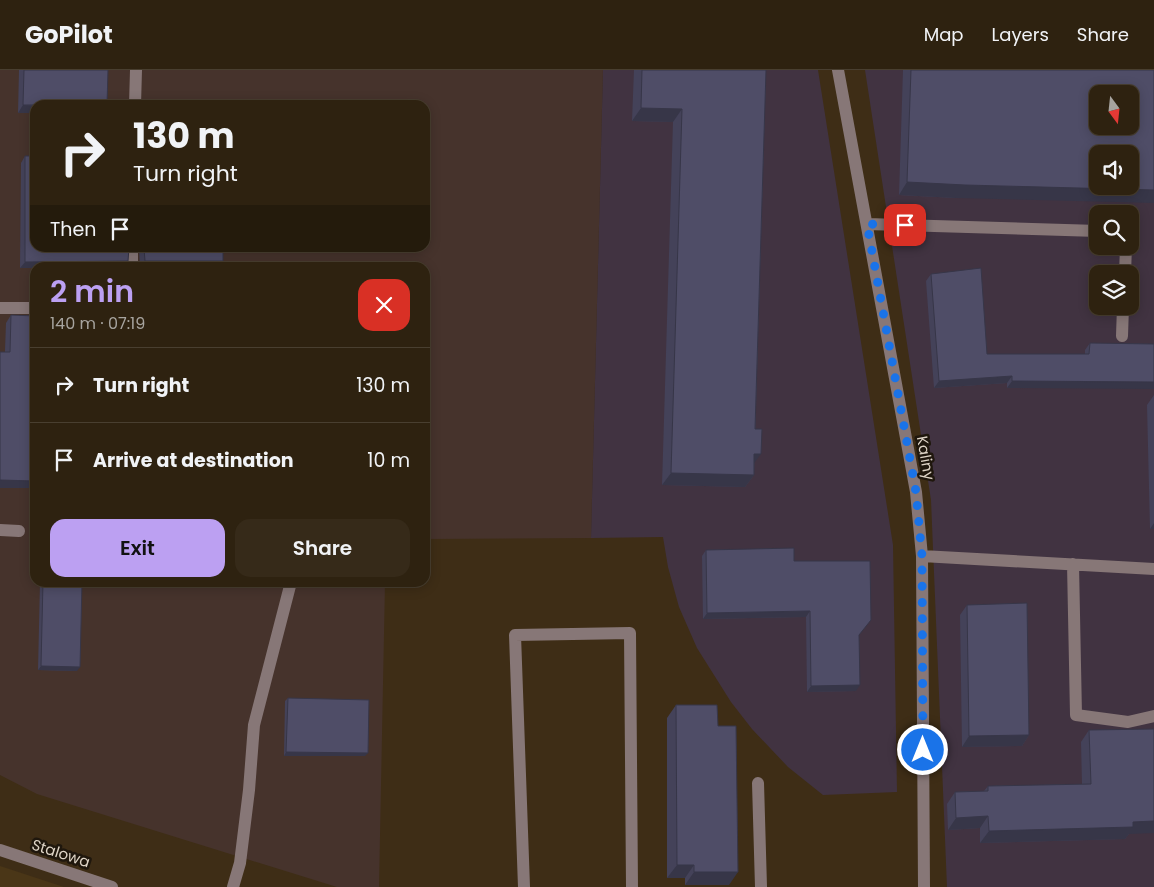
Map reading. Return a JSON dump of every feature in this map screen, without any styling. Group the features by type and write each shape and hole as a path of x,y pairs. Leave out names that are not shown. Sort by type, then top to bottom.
{"street":[{"path":"135,100 136,70"},
{"name":"Kaliny","path":"838,70 916,492 922,556 924,887"},
{"path":"867,224 1089,231"},
{"path":"0,308 30,308"},
{"path":"1122,336 1123,315"},
{"path":"0,530 20,530"},
{"path":"922,556 1154,569"},
{"path":"1073,564 1076,715 1128,722 1154,716"},
{"path":"233,887 240,863 249,790 254,725 290,587"},
{"path":"524,887 515,635 630,633 632,887"},
{"path":"758,783 761,887"},
{"name":"Stalowa","path":"0,850 112,887"}],"shaded area":[{"path":"0,70 603,70 591,538 430,539 430,262 30,262 30,587 385,587 379,887 337,887 37,794 0,775"},
{"path":"603,70 818,70 893,545 897,792 823,795 788,767 752,729 731,702 697,648 679,607 668,567 663,537 591,538"},
{"path":"865,70 1154,70 1154,887 947,887 931,500"},
{"path":"0,866 64,887 0,887"}],"building":[{"path":"24,70 108,70 107,100 30,100 30,105 23,105"},
{"path":"642,70 766,70 755,429 762,429 761,454 754,454 754,475 671,473 682,109 641,108"},
{"path":"911,70 1154,70 1154,190 1139,190 1139,145 1089,145 1089,188 907,182"},
{"path":"25,156 30,156 30,252 129,252 128,261 25,262"},
{"path":"144,252 223,252 223,261 145,261"},
{"path":"981,268 987,354 1089,354 1090,343 1154,344 1154,382 1012,381 1012,376 939,381 931,274"},
{"path":"11,315 30,316 30,481 0,480 0,352 10,352"},
{"path":"794,548 794,561 870,561 871,620 859,635 860,685 811,686 810,611 707,613 706,550"},
{"path":"43,587 82,587 80,667 41,666"},
{"path":"1027,603 1029,735 969,736 967,605"},
{"path":"288,698 369,700 368,753 286,752"},
{"path":"676,705 717,705 718,726 736,726 738,872 694,872 694,865 677,865"},
{"path":"1154,729 1154,821 1133,822 1133,827 989,831 988,816 956,818 955,792 988,791 988,786 1091,784 1089,730"}],"route":[{"path":"905,225 867,224 916,492 922,556 923,750"}]}
